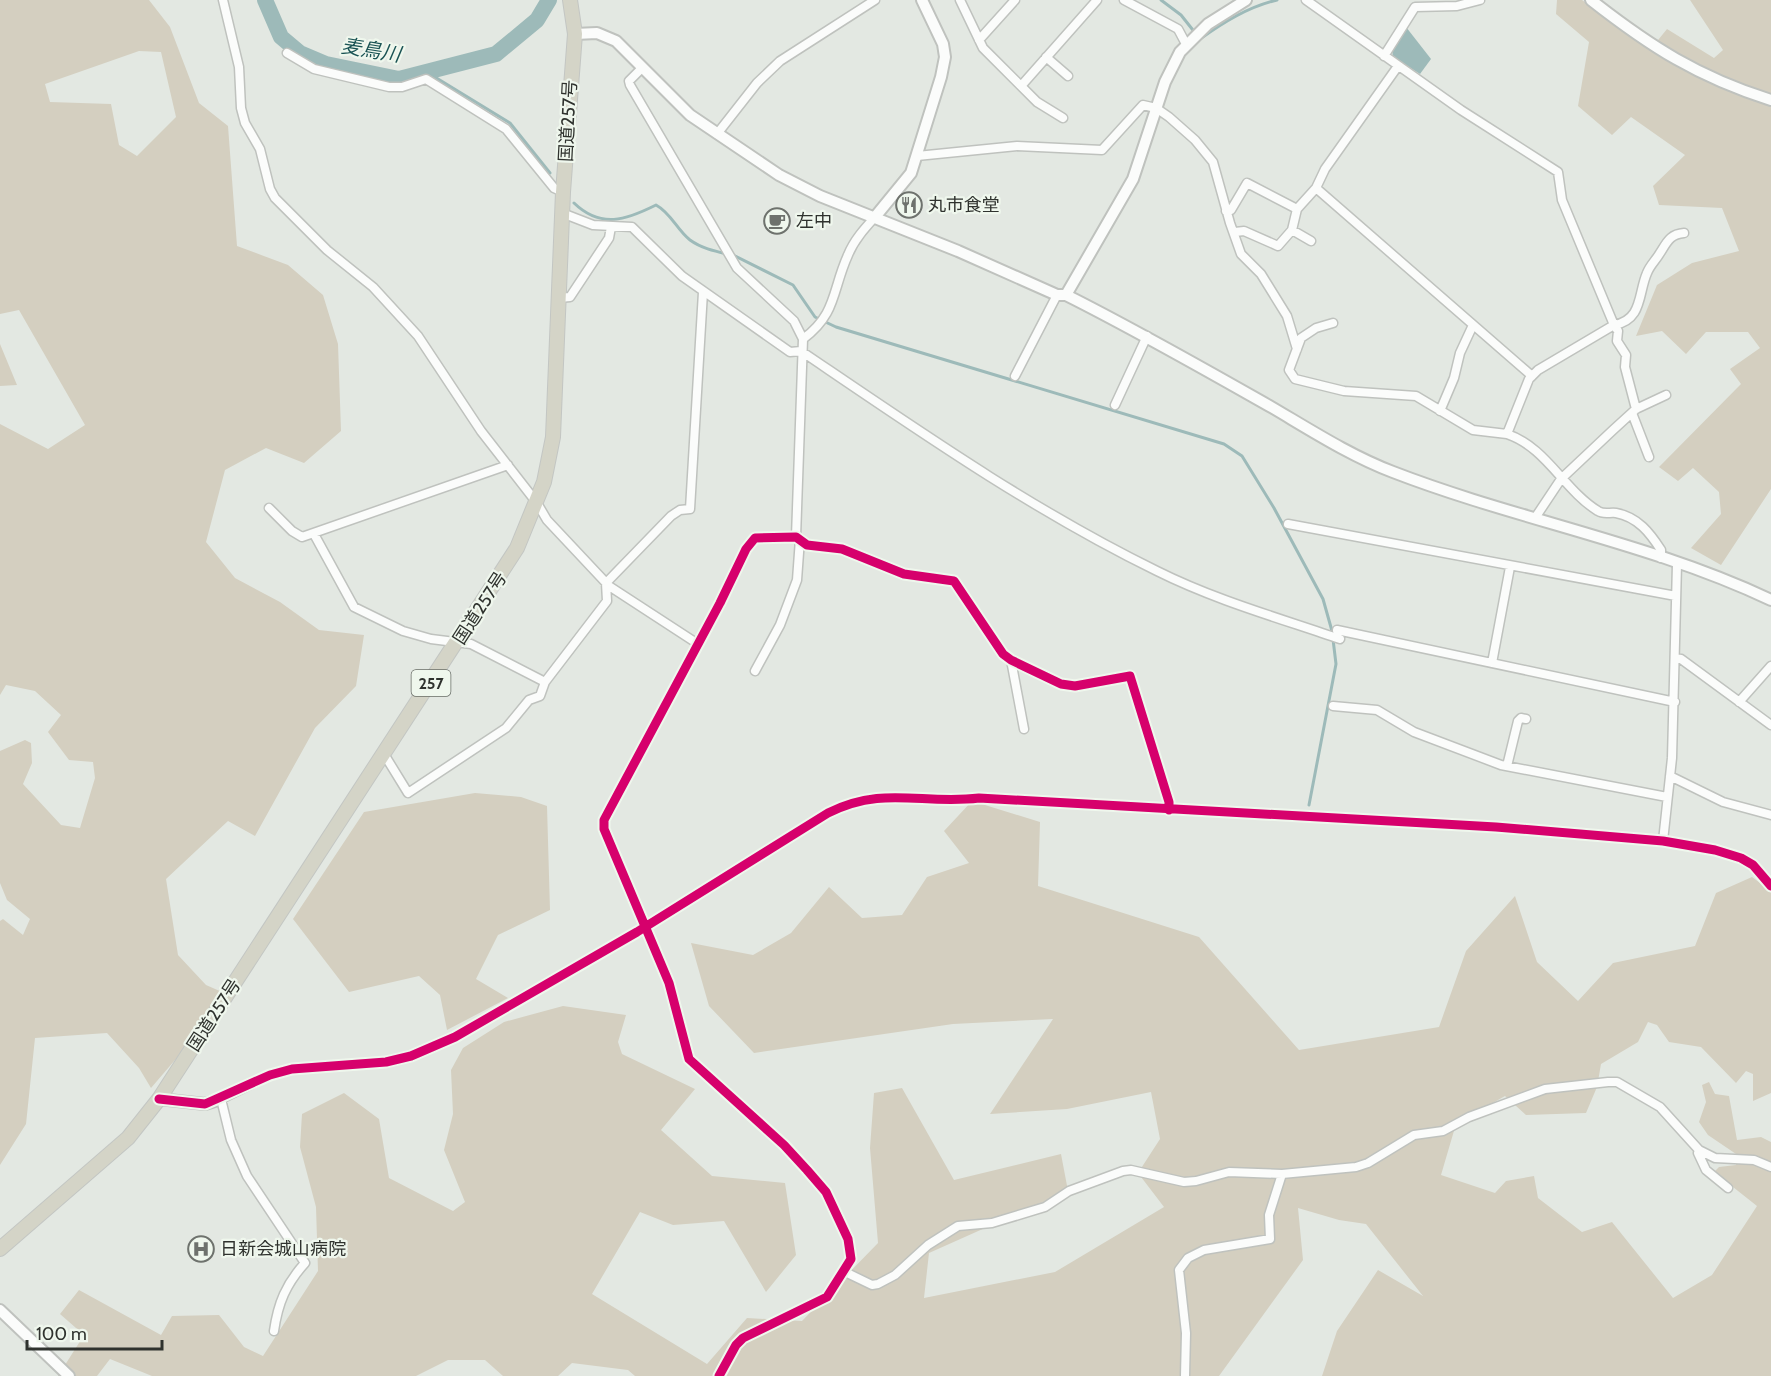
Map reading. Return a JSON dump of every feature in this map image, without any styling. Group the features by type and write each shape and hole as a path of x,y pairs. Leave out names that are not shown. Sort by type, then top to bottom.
{"highway":[{"name":"国道257号","path":"0,1249 128,1138 159,1099 518,548 537,503 553,437 563,192 574,34 570,0"}],"street":[{"path":"224,0 239,67 241,108 245,123 260,149 270,189 275,198 327,250 384,299 418,336 481,431 537,503 547,520 606,584 626,600 698,644"},
{"path":"717,134 757,83 780,61 875,0"},
{"path":"803,339 822,323 833,306 848,253 863,230 901,189 911,173 917,156 945,57 943,44 922,0"},
{"path":"960,0 983,48 1037,102 1063,118"},
{"path":"979,40 1015,0"},
{"path":"1021,86 1097,0"},
{"path":"1124,0 1178,28 1186,44"},
{"path":"1015,376 1133,179 1156,108 1173,65 1186,44 1208,24 1246,0"},
{"path":"1306,0 1461,110 1558,172 1562,200 1618,331 1617,341 1626,355 1625,367 1634,411 1649,457"},
{"path":"1384,56 1415,7 1457,6 1479,0"},
{"path":"1591,0 1652,46 1687,67 1719,82 1771,100"},
{"path":"574,34 607,35 616,41 641,69 690,115 779,176 820,196 1062,295 1147,336 1368,462 1393,473 1661,558 1743,587 1771,600"},
{"path":"287,53 314,69 389,87 402,87 426,79 506,129 554,188 563,192"},
{"path":"1047,57 1068,76"},
{"path":"1235,232 1244,231 1278,246 1292,230 1297,208 1316,188 1325,169 1398,66"},
{"path":"641,69 629,81 630,85 739,272 794,321 803,339 797,580 780,625 755,671"},
{"path":"917,156 1017,146 1102,150 1143,105 1156,108 1206,152 1218,173 1226,211 1241,254 1261,274 1287,316 1297,349"},
{"path":"1226,211 1231,210 1246,183 1297,208"},
{"path":"1316,188 1532,376"},
{"path":"562,213 593,225 632,227 703,292 790,351 801,351 944,446 1112,548 1218,597 1338,635 1492,663 1675,702"},
{"path":"559,298 570,297 609,238 611,227"},
{"path":"1292,230 1311,241"},
{"path":"1507,434 1532,376 1614,325 1631,318 1636,312 1644,282 1653,261 1670,237 1684,233"},
{"path":"606,584 671,516 680,510 690,509 703,292"},
{"path":"1333,322 1316,328 1301,338 1289,370 1295,379 1344,391 1416,396 1479,432 1507,434 1536,450 1562,479 1599,512 1616,513 1639,523 1661,550 1661,558"},
{"path":"1440,411 1454,378 1460,353 1473,325"},
{"path":"1115,405 1147,336"},
{"path":"1535,518 1562,479 1634,411 1666,395"},
{"path":"269,508 292,531 302,537 508,465"},
{"path":"1288,524 1676,596"},
{"path":"314,534 354,607 403,631 431,639 471,644 545,682"},
{"path":"719,1376 736,1345 743,1338 827,1297 845,1272 851,1259 848,1239 826,1192 784,1145 689,1059 669,983 651,944 647,926 604,829 604,820 746,549 755,537 798,538 807,545 842,549 904,574 954,581 1003,654 1061,684 1075,686 1130,676 1166,792 1169,810"},
{"path":"1663,842 1675,702 1677,564"},
{"path":"1492,663 1510,567"},
{"path":"384,754 408,793 506,728 529,700 540,696 545,682 608,601 606,584"},
{"path":"1675,658 1681,659 1771,725"},
{"path":"1011,660 1024,729"},
{"path":"1739,702 1771,666"},
{"path":"1333,706 1377,710 1414,732 1507,766 1667,797"},
{"path":"1507,766 1518,721 1521,718 1526,719"},
{"path":"1670,776 1723,802 1771,816"},
{"path":"159,1099 205,1104 221,1099 270,1075 292,1070 386,1062 411,1056 455,1037 647,926 696,893 851,801 879,796 962,800 979,798 1496,827 1663,842 1715,850 1741,858 1753,866 1771,886"},
{"path":"845,1272 872,1285 879,1284 895,1275 927,1245 958,1226 992,1223 1045,1207 1069,1191 1122,1171 1131,1170 1184,1182 1229,1172 1282,1174 1356,1167 1368,1163 1414,1135 1443,1131 1469,1117 1545,1089 1590,1083 1617,1082 1651,1101 1674,1120 1699,1150 1706,1170 1728,1188"},
{"path":"221,1099 231,1140 247,1176 304,1263 285,1290 278,1306 274,1331"},
{"path":"1699,1150 1715,1158 1754,1160 1771,1167"},
{"path":"1185,1376 1186,1333 1179,1270 1181,1265 1188,1258 1204,1250 1270,1239 1269,1215 1282,1174"},
{"path":"0,1310 69,1376"}],"shaded area":[{"path":"0,0 149,0 170,27 199,103 228,126 237,246 288,265 323,295 338,344 341,431 304,463 266,448 225,470 206,542 235,578 280,602 319,630 364,635 356,686 315,728 255,836 228,821 166,879 178,955 206,985 222,992 187,1046 151,1088 139,1068 107,1033 35,1038 26,1124 0,1165 0,921 3,919 23,935 30,919 7,900 0,883 0,751 25,740 31,743 32,763 23,784 61,825 80,828 95,778 93,762 69,760 48,732 61,715 35,691 6,685 0,695 0,424 48,449 85,425 19,310 0,314","holes":["139,51 161,52 176,117 137,156 119,145 111,104 50,102 45,84"]},
{"path":"1557,0 1582,0 1650,50 1667,29 1714,58 1723,50 1690,0 1771,0 1771,489 1721,565 1691,548 1721,514 1719,492 1693,468 1678,481 1659,467 1741,384 1730,369 1760,348 1748,332 1706,332 1686,354 1662,331 1636,336 1657,285 1692,263 1739,251 1722,208 1659,205 1653,186 1685,155 1631,117 1612,135 1578,106 1589,42 1556,14"},
{"path":"0,344 17,385 0,386"},
{"path":"475,793 521,797 547,806 550,910 498,935 476,979 508,998 447,1030 440,995 419,976 349,992 293,919 364,812"},
{"path":"972,801 1040,822 1038,886 1199,937 1299,1050 1439,1027 1466,951 1515,896 1537,962 1578,1001 1613,963 1695,946 1716,893 1752,877 1771,891 1771,1093 1753,1101 1753,1074 1746,1071 1736,1083 1701,1047 1669,1042 1657,1025 1648,1022 1638,1042 1601,1064 1597,1087 1586,1113 1526,1115 1505,1096 1456,1124 1441,1175 1495,1193 1506,1181 1534,1176 1538,1198 1582,1232 1612,1222 1673,1298 1712,1275 1757,1206 1714,1172 1719,1167 1736,1165 1736,1154 1708,1135 1699,1122 1706,1102 1702,1085 1709,1082 1715,1094 1729,1096 1737,1140 1761,1137 1771,1142 1771,1376 1322,1376 1337,1331 1378,1270 1423,1296 1366,1224 1339,1220 1298,1208 1303,1260 1219,1376 635,1376 628,1370 572,1363 558,1376 503,1376 485,1360 448,1360 416,1376 152,1376 110,1359 97,1376 58,1376 84,1335 60,1314 79,1290 161,1335 172,1316 219,1315 244,1347 263,1356 318,1271 316,1207 300,1147 302,1114 344,1093 379,1119 389,1178 453,1211 465,1202 444,1150 453,1114 451,1070 463,1048 504,1022 563,1006 626,1015 618,1042 622,1054 695,1089 661,1130 712,1176 785,1183 796,1255 766,1292 724,1221 673,1225 640,1212 592,1294 707,1364 747,1318 802,1321 878,1243 870,1148 874,1093 902,1088 954,1180 1061,1154 1068,1191 929,1253 924,1298 1055,1272 1164,1207 1138,1173 1160,1139 1151,1092 1067,1109 990,1114 1053,1019 953,1024 754,1053 709,1006 691,943 753,955 791,933 829,887 862,918 902,915 927,877 969,863 944,831"}],"water":[{"path":"1406,27 1431,59 1420,74 1393,57 1392,50"}],"waterway":[{"name":"麦鳥川","path":"265,0 281,37 300,53 326,64 399,79 496,54 537,20 549,0"},
{"path":"1161,0 1181,15 1200,39 1237,16 1277,0"},
{"path":"425,71 510,123 550,173"},
{"path":"574,203 584,211 604,219 624,218 656,205 666,212 690,240 703,247 727,254"},
{"path":"733,255 793,285 815,317 836,327 1224,444 1242,456 1274,508 1323,599 1332,631 1336,664 1309,805"}],"cycle path":[{"path":"719,1376 736,1345 743,1338 827,1297 851,1259 848,1239 826,1192 807,1170 784,1145 689,1059 669,983 604,829 604,820 720,603 746,549 755,538 796,537 807,545 842,549 904,574 954,581 1003,654 1011,660 1061,684 1075,686 1130,676 1169,802 1169,810"},
{"path":"159,1099 205,1104 270,1075 292,1069 386,1062 411,1056 455,1037 637,932 828,813 867,800 979,798 1496,827 1663,841 1715,850 1741,858 1753,865 1771,886"}],"place":[{"name":"丸市食堂","path":"909,205"},
{"name":"左中","path":"777,221"},
{"name":"日新会城山病院","path":"201,1249"}]}
